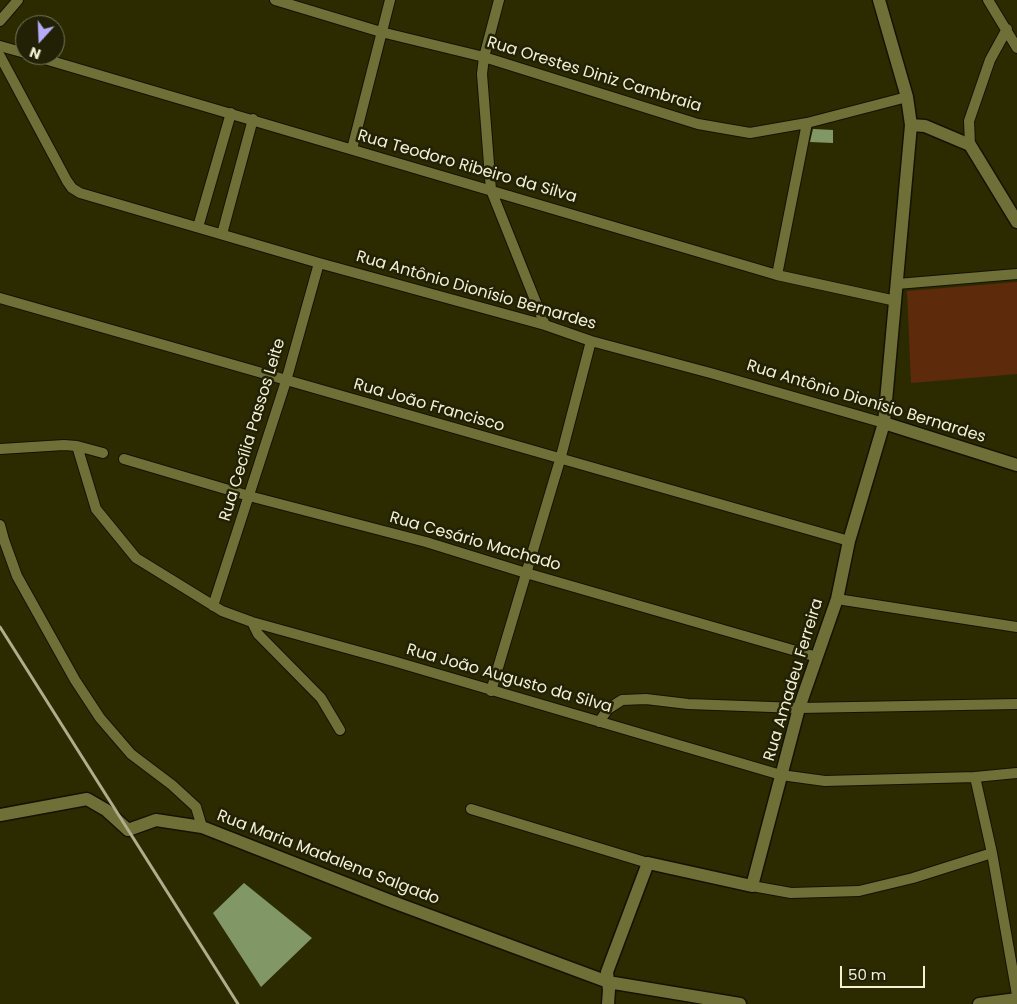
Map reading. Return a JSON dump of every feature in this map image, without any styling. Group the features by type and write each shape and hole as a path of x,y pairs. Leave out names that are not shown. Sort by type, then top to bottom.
{"street":[{"path":"0,21 18,0"},
{"name":"Rua Orestes Diniz Cambraia","path":"275,0 381,32 484,57 698,124 750,133 807,123 907,98"},
{"path":"352,149 390,0"},
{"path":"499,0 484,57 482,74 491,190 545,325"},
{"name":"Rua Amadeu Ferreira","path":"752,886 799,708 837,599 849,541 884,423 911,125 907,98 879,0"},
{"path":"988,0 1017,48"},
{"path":"1007,30 990,60 969,121 970,145 1017,222"},
{"path":"0,46 15,50"},
{"name":"Rua Antônio Dionísio Bernardes","path":"0,56 72,188 90,196 319,263 545,325 591,341 884,423 1017,465"},
{"name":"Rua Teodoro Ribeiro da Silva","path":"65,65 777,275 896,301"},
{"path":"198,227 231,113"},
{"path":"222,234 253,119"},
{"path":"777,275 807,123"},
{"path":"911,125 925,126 970,145"},
{"name":"Rua Cecília Passos Leite","path":"213,606 286,381 319,263"},
{"path":"897,284 1017,274"},
{"name":"Rua João Francisco","path":"0,298 560,460 849,541"},
{"path":"491,691 560,460 591,341"},
{"path":"0,449 64,445 77,446 102,453"},
{"name":"Rua João Augusto da Silva","path":"77,446 96,509 136,558 222,611 252,622 393,661 781,775 825,781 975,777 1017,773"},
{"name":"Rua Cesário Machado","path":"124,459 249,496 426,542 817,657"},
{"name":"Rua Maria Madalena Salgado","path":"0,525 17,576 75,680 100,718 131,754 196,806 202,827 392,902 608,982 720,1003 740,1004"},
{"path":"837,599 1017,627"},
{"path":"252,622 258,634 321,698 340,730"},
{"path":"599,722 608,709 622,700 646,698 688,704 799,708 1017,704"},
{"path":"975,777 992,853 1017,994"},
{"path":"0,815 87,799 106,810 128,830 156,820 202,827"},
{"path":"471,809 648,863 752,886 792,892 859,891 913,878 992,853"},
{"path":"608,1004 610,990 607,972 648,863"},
{"path":"979,1004 1017,999"}],"shaded area":[{"path":"1017,282 1017,374 911,383 907,291"}],"building":[{"path":"813,129 833,130 833,143 810,142"},
{"path":"244,883 312,938 261,987 213,913"}],"railway":[{"path":"0,627 238,1004"}]}
